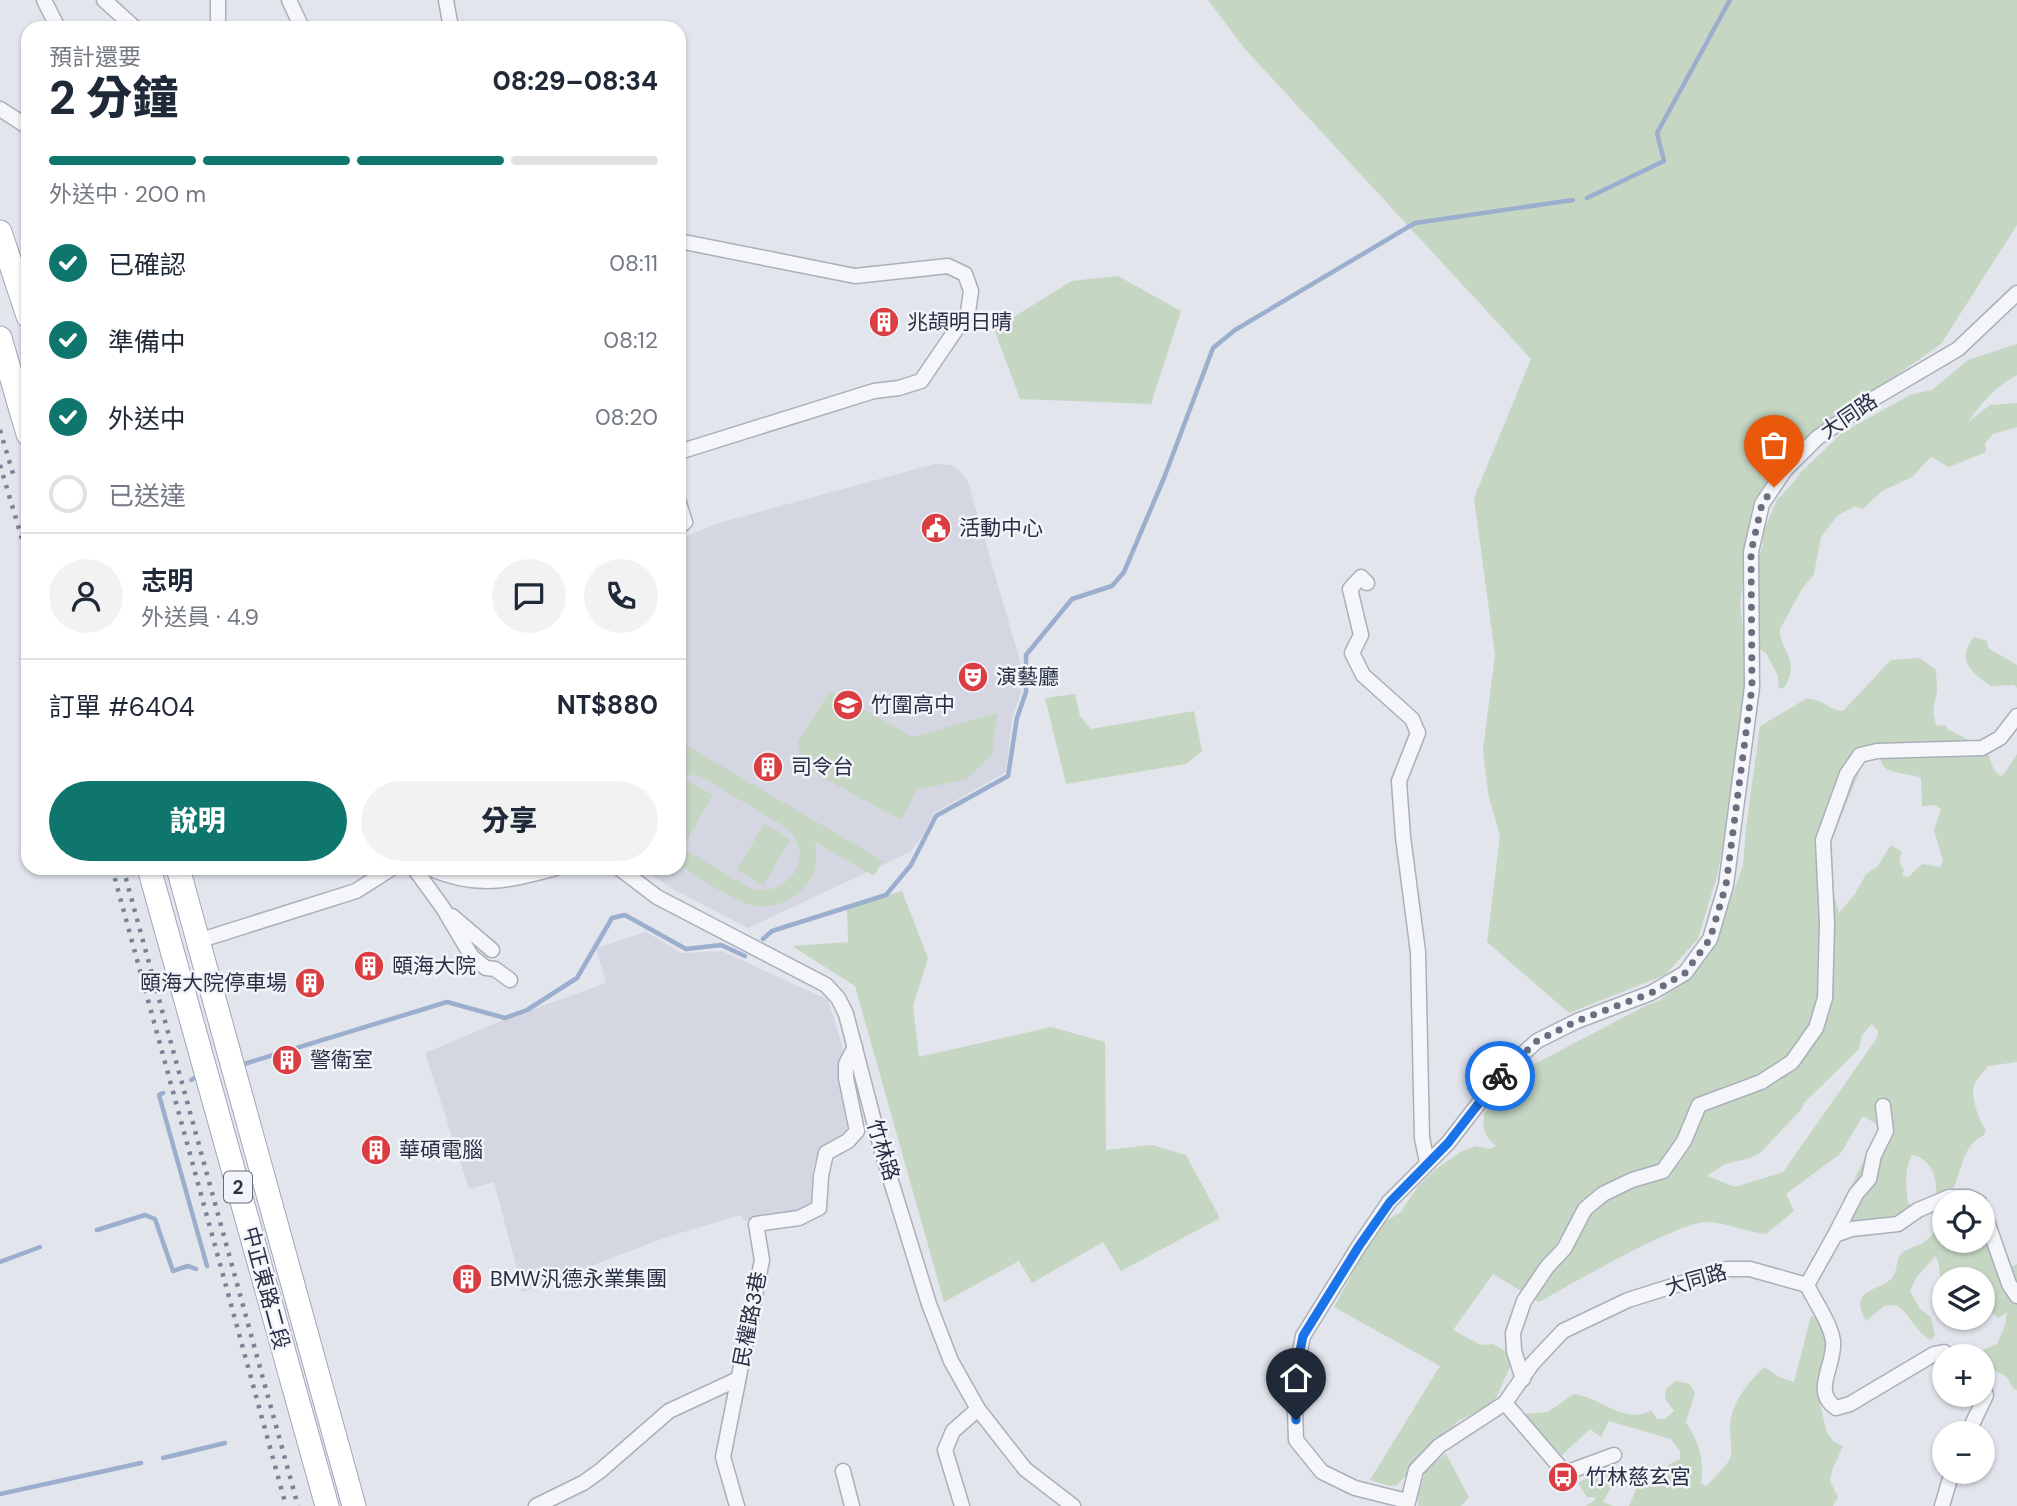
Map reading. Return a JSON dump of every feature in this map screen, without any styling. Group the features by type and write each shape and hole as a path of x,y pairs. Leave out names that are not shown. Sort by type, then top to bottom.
{"main road":[{"path":"0,232 21,295"},
{"path":"0,338 21,410"},
{"name":"中正東路二段","path":"151,875 327,1506"},
{"name":"中正東路二段","path":"180,875 354,1506"}],"street":[{"path":"44,0 54,21"},
{"path":"104,0 127,21"},
{"path":"218,0 218,21"},
{"path":"289,0 299,21"},
{"path":"446,0 450,21"},
{"path":"0,109 21,122"},
{"path":"686,242 855,276 948,266 965,274 971,291 968,312 921,381 899,388 874,391 686,450"},
{"name":"大同路","path":"1807,1285 1751,1269 1727,1269 1628,1300 1563,1331 1532,1364 1505,1403 1439,1446 1416,1470 1407,1503 1355,1488 1322,1472 1296,1440 1294,1381 1303,1336 1390,1202 1448,1143 1503,1072 1537,1041 1577,1021 1663,986 1685,973 1710,939 1726,885 1752,687 1751,552 1762,504 1785,470 1817,438 1873,399 1958,349 2017,293"},
{"path":"1367,583 1361,577 1350,589 1361,635 1352,653 1363,675 1412,719 1418,733 1399,781 1403,837 1419,953 1422,1138 1427,1163"},
{"path":"1522,1380 1514,1352 1513,1333 1524,1301 1564,1249 1585,1209 1603,1194 1632,1180 1663,1171 1685,1142 1699,1105 1760,1082 1793,1062 1816,1028 1825,998 1827,924 1823,839 1847,774 1860,755 1877,751 1982,748 2000,738 2017,716"},
{"path":"198,941 356,891 382,875"},
{"path":"419,875 443,908 472,957 486,968 495,969 510,980"},
{"path":"445,875 492,883 526,875"},
{"name":"竹林路","path":"628,875 657,897 827,985 838,998 855,1047 882,1152 929,1304 951,1362 978,1409 1025,1469 1073,1506"},
{"path":"443,908 492,950"},
{"name":"民權路3巷","path":"536,1506 583,1483 600,1471 669,1411 738,1380 762,1260 756,1224 799,1219 819,1208 826,1153 848,1141 858,1131 846,1078 846,1064 855,1047"},
{"path":"1883,1105 1886,1131 1874,1155 1869,1179 1856,1194 1807,1285 1833,1342 1824,1392 1828,1402 1836,1408 1850,1404 1932,1355"},
{"path":"1835,1236 1852,1229 1898,1224 1932,1204"},
{"path":"1995,1244 2009,1284 2017,1296"},
{"path":"737,1506 723,1457 738,1380"},
{"path":"1505,1403 1565,1473 1614,1455"},
{"path":"962,1506 945,1450 953,1431 978,1409"},
{"path":"843,1472 852,1506"},
{"path":"1942,1506 1948,1484"}],"shaded area":[{"name":"竹圍高中","path":"934,464 951,465 961,472 968,482 1020,661 1021,692 1012,719 1006,772 934,813 923,835 910,852 748,928 669,887 652,875 686,875 686,536 719,523"},
{"path":"646,932 682,953 722,951 828,1000 843,1049 838,1082 849,1123 845,1133 820,1149 813,1166 810,1209 771,1218 744,1220 740,1215 664,1238 523,1292 494,1182 469,1189 425,1053 504,1020 606,983 596,948"}],"green space":[{"path":"1208,0 2017,0 2017,225 1941,344 1787,452 1751,517 1740,605 1753,698 1717,876 1698,939 1665,975 1569,1013 1487,942 1500,836 1488,793 1483,750 1495,655 1474,498 1531,359 1245,49"},
{"path":"1118,276 1181,311 1151,404 1020,399 994,329 1072,281"},
{"path":"2017,344 2017,375 1990,395 1968,422 1990,405 2017,403 2017,427 1993,434 1985,443 1986,452 1949,467 1931,457 1912,477 1882,491 1863,509 1855,506 1837,516 1821,537 1814,574 1802,589 1780,629 1791,668 1785,687 1779,689 1778,676 1766,653 1755,646 1756,565 1763,545 1763,532 1777,500 1800,473 1843,432 1910,395 1932,390 1968,360"},
{"path":"1974,637 1987,641 1988,648 2017,665 2017,688 2014,685 1991,686 1972,671 1966,653"},
{"path":"1920,658 1936,670 1937,692 1933,710 1937,726 1945,725 1948,730 1985,747 1993,766 2001,776 2017,754 2017,1062 1988,1066 1975,1082 1974,1102 1986,1130 1968,1150 1952,1190 1936,1190 1935,1178 1929,1165 1912,1155 1906,1185 1908,1203 1913,1207 1915,1218 1908,1226 1887,1221 1862,1220 1824,1243 1880,1126 1863,1116 1840,1154 1786,1194 1794,1211 1766,1234 1708,1222 1694,1224 1650,1242 1539,1302 1493,1274 1453,1330 1481,1345 1493,1344 1505,1351 1512,1362 1494,1403 1458,1421 1397,1485 1390,1486 1370,1480 1440,1366 1334,1307 1380,1224 1400,1213 1419,1185 1462,1151 1476,1146 1490,1149 1496,1146 1485,1131 1484,1113 1529,1067 1659,1001 1702,960 1719,930 1743,866 1760,726 1806,699 1816,700 1843,711 1891,660","holes":["1870,745 1885,747 1881,757 1885,768 1921,778 1922,806 1935,805 1941,809 1934,830 1943,861 1940,867 1922,864 1908,877 1902,876 1902,852 1891,845 1877,867 1866,874 1855,894 1839,913 1830,879 1829,852 1832,839","1872,1024 1878,1031 1877,1038 1783,1172 1735,1187 1707,1176 1725,1164 1760,1153 1801,1110 1804,1103 1859,1049 1862,1035"]},
{"path":"830,691 913,737 997,713 992,755 966,779 917,790 901,820 804,767 798,742"},
{"path":"1075,694 1080,716 1091,729 1194,711 1202,751 1186,764 1066,784 1045,698"},
{"path":"686,745 883,861 874,876 815,842 813,874 794,897 775,905 755,906 745,903 686,869 686,850 746,886 758,890 778,887 789,879 797,868 800,851 787,828 698,775 686,776"},
{"path":"686,782 713,795 686,841"},
{"path":"764,824 790,839 763,886 737,870"},
{"path":"902,891 928,958 913,1006 919,1057 1051,1027 1105,1042 1106,1150 1152,1145 1186,1155 1220,1218 1121,1271 1103,1242 1032,1283 1019,1261 944,1302 855,986 792,946 848,942 847,908"},
{"path":"1931,1236 1932,1253 1995,1253 1994,1264 1998,1268 2017,1264 2017,1390 2007,1377 1995,1370 1995,1345 2005,1325 2007,1312 1998,1318 1995,1315 1995,1267 1939,1267 1935,1256 1916,1278 1910,1291 1920,1309 1931,1317 1935,1335 1931,1340 1897,1305 1884,1306 1866,1321 1860,1302 1863,1297 1892,1278 1902,1253 1925,1242"},
{"path":"1811,1316 1817,1318 1828,1346 1820,1404 1827,1433 1834,1442 1843,1446 1830,1481 1838,1497 1833,1506 1629,1506 1638,1485 1668,1484 1668,1465 1680,1459 1680,1451 1671,1439 1609,1421 1601,1437 1590,1429 1561,1456 1553,1452 1525,1414 1548,1412 1574,1394 1623,1413 1642,1414 1651,1410 1657,1419 1665,1419 1674,1411 1665,1399 1666,1389 1676,1381 1690,1384 1695,1393 1686,1422 1700,1451 1701,1483 1707,1486 1731,1456 1730,1428 1733,1410 1751,1381 1764,1367 1779,1377 1794,1382"},
{"path":"1446,1454 1469,1497 1461,1506 1418,1506 1418,1496 1426,1469"},
{"path":"1602,1470 1614,1481 1603,1502 1614,1506 1586,1506 1595,1500 1595,1497 1587,1497 1578,1483"}],"waterway":[{"path":"1587,198 1664,161 1657,133 1730,0"},
{"path":"763,939 772,931 886,895 911,865 936,816 1008,776 1017,718 1026,692 1026,655 1072,599 1112,586 1124,572 1164,478 1213,348 1235,330 1415,223 1573,200"},
{"path":"244,1064 447,1002 505,1018 527,1010 577,978 612,918 625,915 686,949 721,945 745,956"},
{"path":"191,1080 198,1076"},
{"path":"163,1093 159,1095 207,1266"},
{"path":"97,1230 145,1215 155,1219 173,1271 188,1266 196,1269"},
{"path":"0,1262 40,1247"},
{"path":"163,1458 225,1443"},
{"path":"0,1494 141,1463"}],"railway":[{"path":"0,430 14,477"},
{"path":"0,465 21,536"},
{"path":"114,875 286,1506"},
{"path":"125,875 298,1506"}],"way so far":[{"path":"1500,1076 1537,1041 1577,1021 1651,993 1685,973 1710,939 1726,885 1752,687 1751,552 1762,504 1774,487"}],"place":[{"name":"兆頡明日晴","path":"884,322"},
{"name":"活動中心","path":"936,528"},
{"name":"演藝廳","path":"973,677"},
{"name":"竹圍高中","path":"848,705"},
{"name":"司令台","path":"768,767"},
{"name":"頤海大院","path":"369,966"},
{"name":"頤海大院停車場","path":"310,983"},
{"name":"警衛室","path":"287,1060"},
{"name":"華碩電腦","path":"376,1150"},
{"name":"BMW汎德永業集團","path":"467,1279"},
{"name":"竹林慈玄宮","path":"1563,1477"}],"route":[{"path":"1296,1420 1294,1381 1303,1336 1390,1202 1448,1143 1500,1076"}]}
